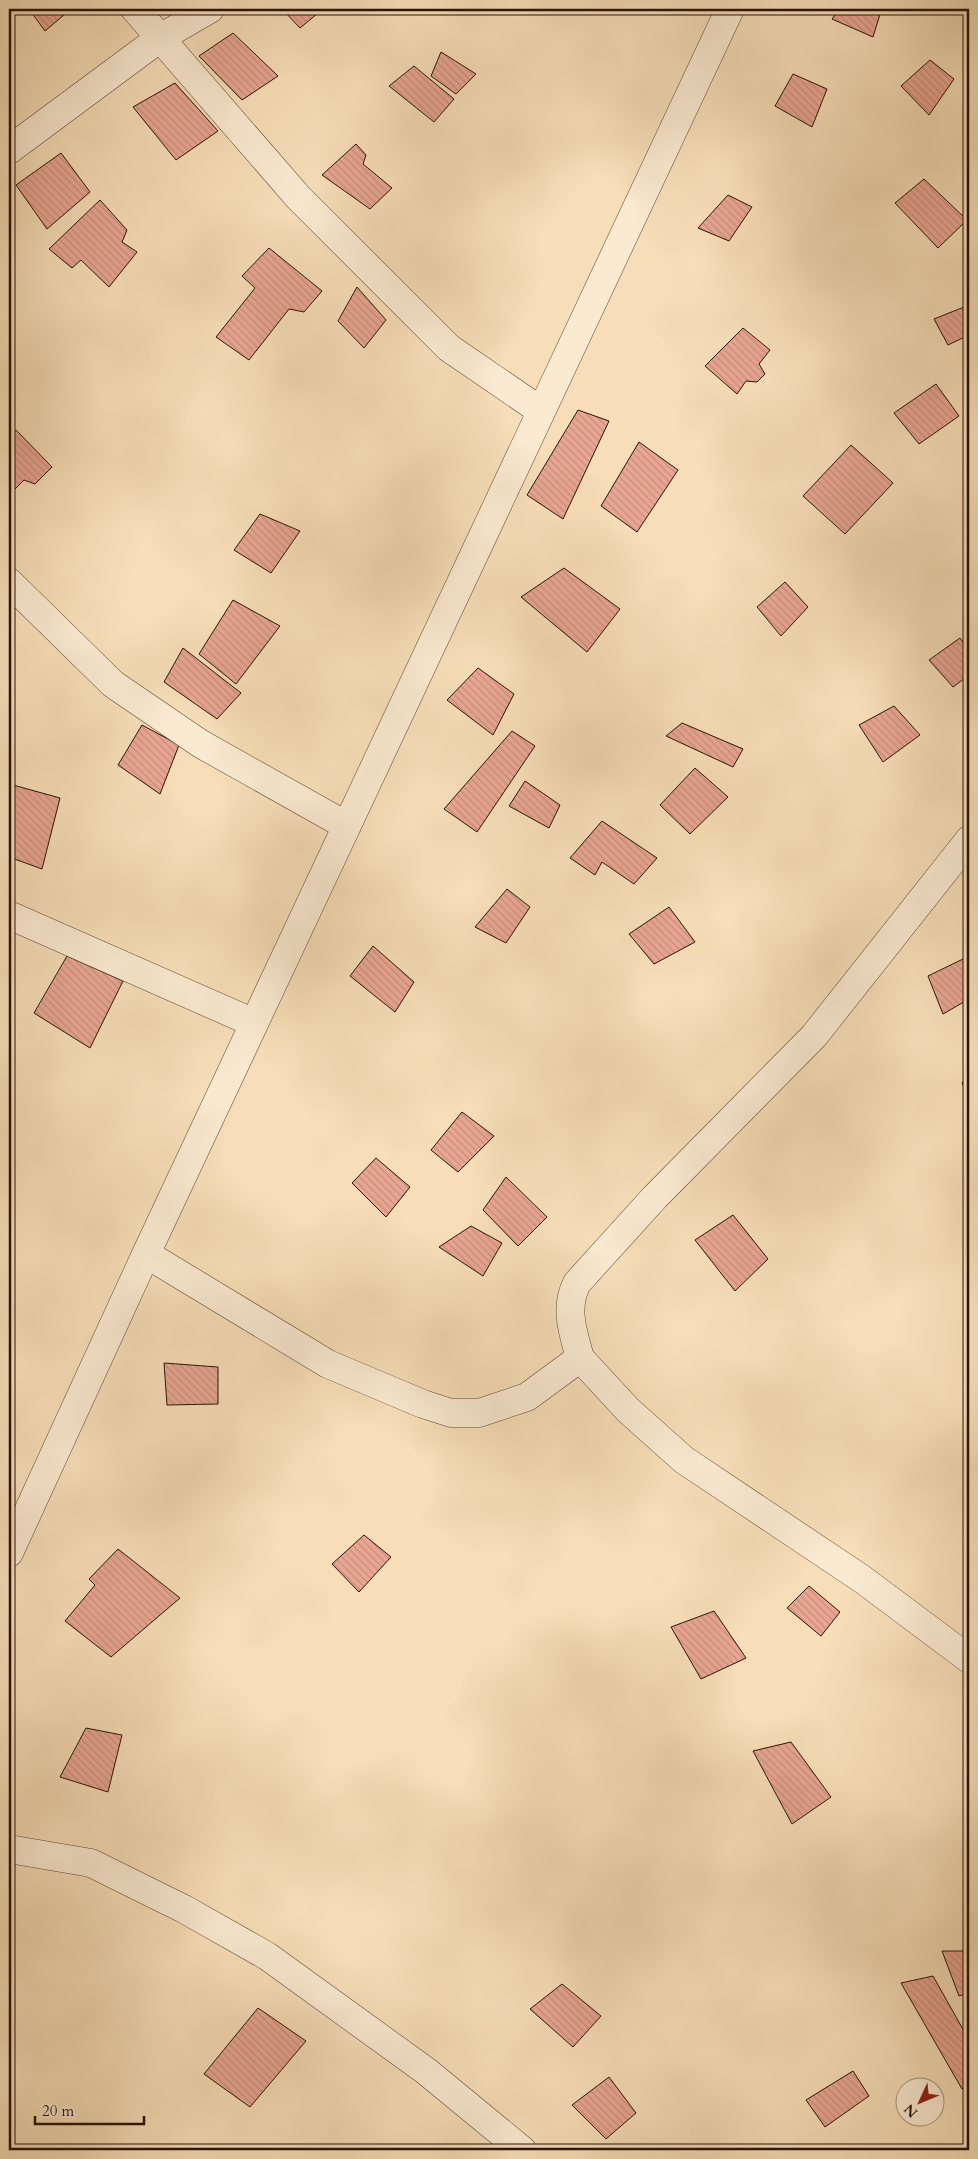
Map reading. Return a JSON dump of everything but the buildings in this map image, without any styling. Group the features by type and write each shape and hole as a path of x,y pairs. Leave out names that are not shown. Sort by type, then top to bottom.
{"street":[{"path":"135,9 298,197 449,348 541,412"},
{"path":"9,150 160,38 210,9"},
{"path":"9,1553 146,1254 730,9"},
{"path":"9,582 113,684 202,744 347,826"},
{"path":"969,840 814,1036 655,1197 577,1283 572,1293 569,1318 580,1358 628,1410 684,1460 862,1579 969,1658"},
{"path":"9,915 254,1024"},
{"path":"146,1254 328,1364 423,1404 451,1413 479,1413 527,1397 580,1358"},
{"path":"9,1849 91,1863 184,1909 268,1956 426,2072 522,2150"}]}
